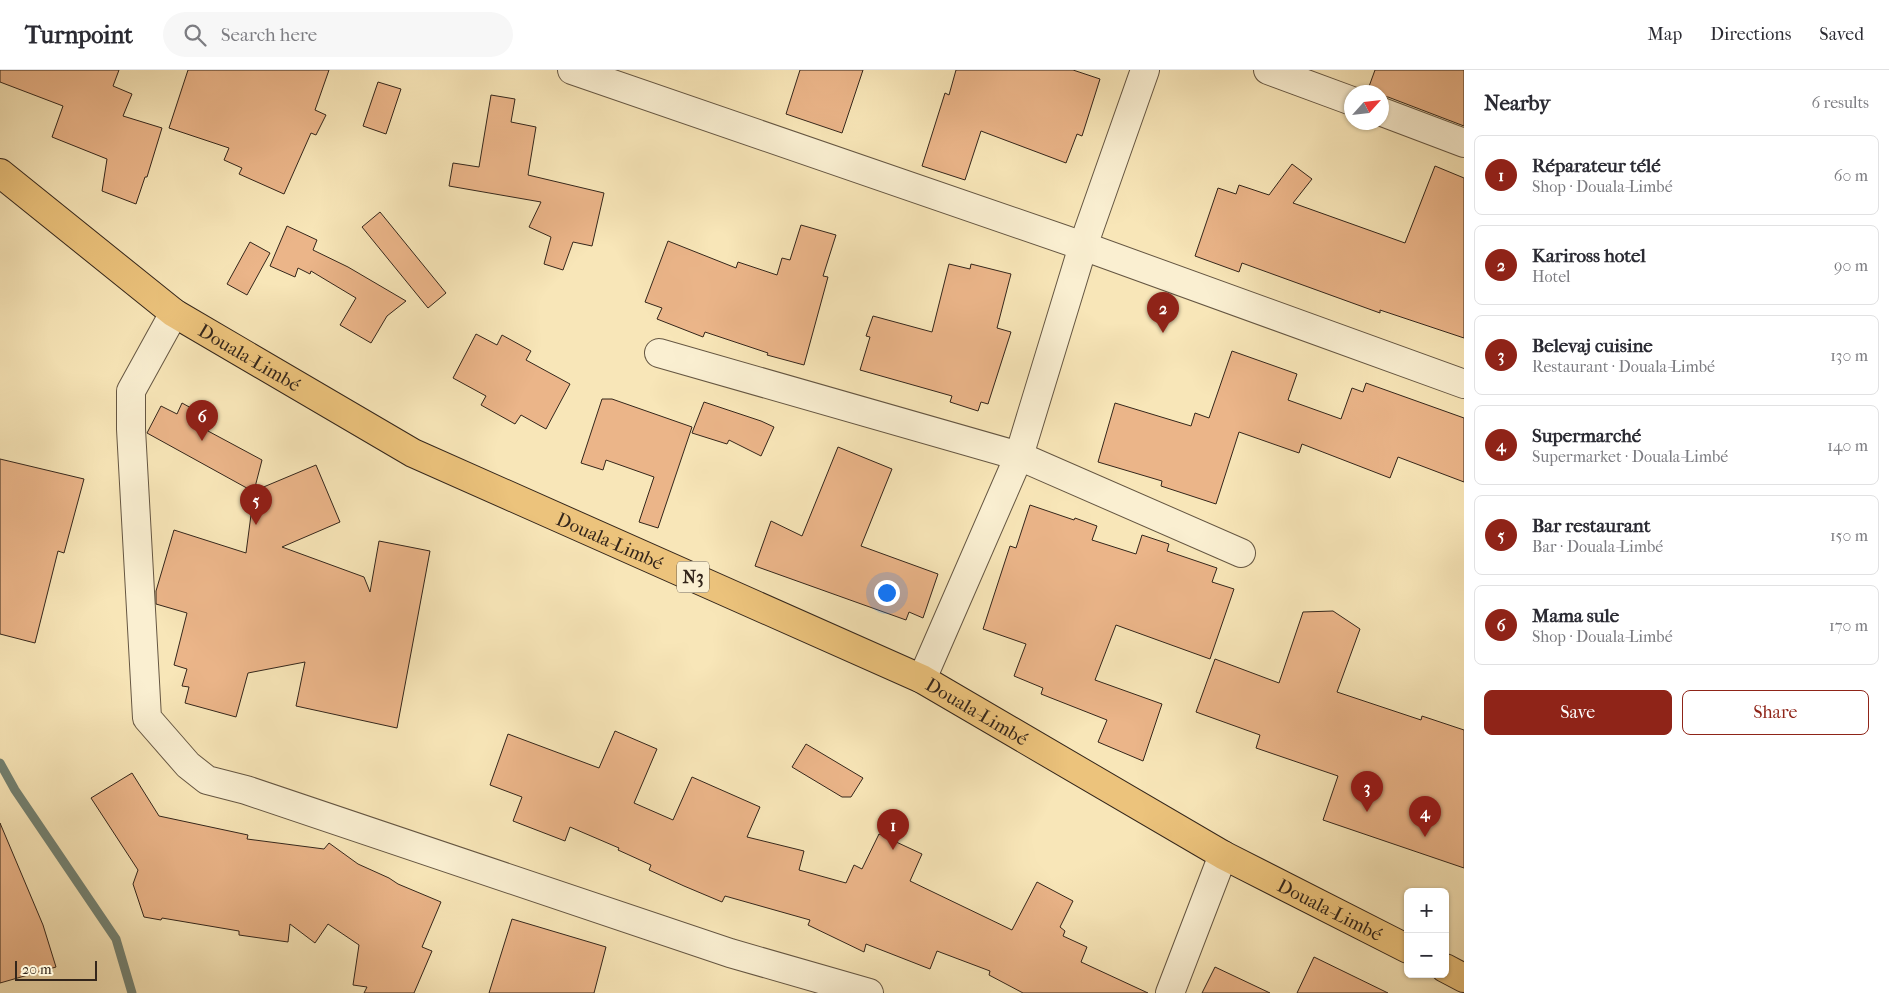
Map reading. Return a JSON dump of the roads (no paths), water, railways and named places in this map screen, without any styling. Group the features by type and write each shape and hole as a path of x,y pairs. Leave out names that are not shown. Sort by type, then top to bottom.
{"highway":[{"name":"Douala-Limbé","path":"0,173 174,313 413,453 922,679 1223,855 1404,947"},
{"path":"1449,970 1464,978"}],"street":[{"path":"572,70 1083,246 1464,384"},
{"path":"922,679 1019,456 1083,246 1145,70"},
{"path":"1268,70 1344,98"},
{"path":"1389,115 1464,143"},
{"path":"174,313 131,392 131,429 147,718 188,764 207,780 246,790 730,953 869,993"},
{"path":"659,353 1019,456 1241,553"},
{"path":"1170,993 1223,855"}],"waterway":[{"path":"0,763 15,790 116,939 132,993"}],"place":[{"name":"Kariross hotel","path":"1163,333"},
{"name":"Mama sule","path":"202,441"},
{"name":"Bar restaurant","path":"256,525"},
{"name":"Belevaj cuisine","path":"1367,812"},
{"name":"Supermarché","path":"1425,837"},
{"name":"Réparateur télé","path":"893,850"}]}
